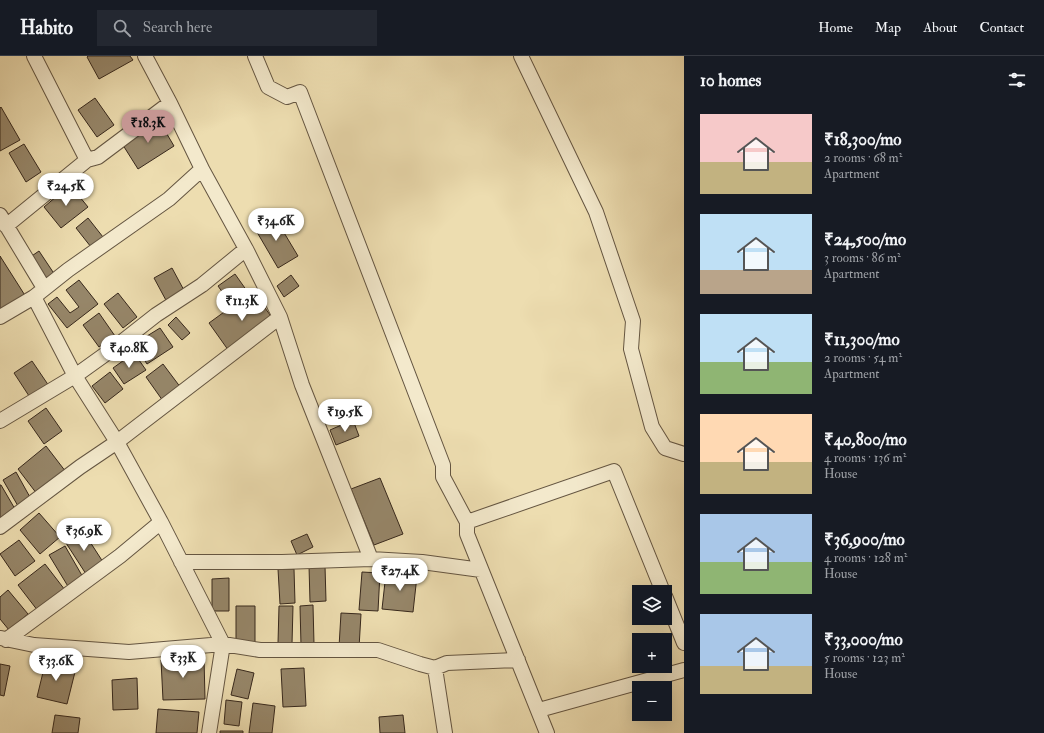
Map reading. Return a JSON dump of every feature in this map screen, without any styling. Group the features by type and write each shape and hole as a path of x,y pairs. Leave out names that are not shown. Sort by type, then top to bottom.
{"street":[{"path":"34,56 87,160"},
{"path":"145,56 202,169 246,249 280,317 302,385 371,559"},
{"path":"254,56 268,87 287,96 300,92 443,465 443,477 467,522 467,534 548,733"},
{"path":"522,56 596,212 633,321 631,349 652,427 665,448 684,454"},
{"path":"170,103 98,157 87,160 3,221 39,293 75,376 117,442 161,522 223,644 209,733"},
{"path":"0,317 39,293 68,270 169,199 202,169"},
{"path":"0,421 75,376 156,315 202,285 246,249"},
{"path":"0,527 80,467 117,442 280,317"},
{"path":"467,522 614,471 660,585"},
{"path":"3,639 120,556 161,522"},
{"path":"181,562 282,562 371,559 422,562 481,570"},
{"path":"672,613 684,643"},
{"path":"3,639 34,645 129,652 223,644 260,650 378,650 435,668 447,663 518,660"},
{"path":"435,668 445,733"},
{"path":"539,710 684,670"}],"building":[{"path":"130,56 133,60 99,79 87,57"},
{"path":"95,98 114,125 97,137 78,110"},
{"path":"1,107 20,140 0,151 0,108"},
{"path":"158,119 174,146 138,169 121,142"},
{"path":"24,144 41,172 26,182 9,153"},
{"path":"70,185 88,207 61,228 44,207"},
{"path":"274,216 298,256 278,268 254,227"},
{"path":"88,218 103,237 91,247 76,228"},
{"path":"39,251 55,275 39,285 23,262"},
{"path":"0,256 26,297 0,314"},
{"path":"172,268 186,294 168,304 154,278"},
{"path":"235,274 247,291 230,303 218,286"},
{"path":"291,275 299,286 284,297 277,286"},
{"path":"79,280 98,304 67,328 48,304 57,297 70,313 79,307 66,290"},
{"path":"253,291 275,322 231,354 209,323"},
{"path":"118,293 137,317 123,328 104,304"},
{"path":"99,313 115,336 99,347 83,325"},
{"path":"176,317 190,333 182,340 168,325"},
{"path":"160,328 173,347 147,364 134,344"},
{"path":"134,353 146,370 124,384 113,368"},
{"path":"32,361 49,386 31,399 14,373"},
{"path":"163,364 181,388 163,401 146,377"},
{"path":"110,372 123,389 105,403 92,386"},
{"path":"46,408 62,431 44,444 28,421"},
{"path":"353,420 359,436 336,445 330,430"},
{"path":"46,446 66,472 37,494 18,469"},
{"path":"16,472 31,499 18,506 3,480"},
{"path":"380,478 403,534 374,545 351,489"},
{"path":"0,485 15,509 0,518"},
{"path":"39,513 60,537 40,554 20,530"},
{"path":"83,531 103,562 86,574 66,543"},
{"path":"307,534 313,547 297,555 291,541"},
{"path":"19,540 35,561 15,576 0,554"},
{"path":"65,546 84,579 69,588 49,555"},
{"path":"45,564 65,590 38,611 18,585"},
{"path":"309,566 325,566 326,601 310,602"},
{"path":"278,569 294,569 295,603 280,604"},
{"path":"362,572 380,573 378,611 359,610"},
{"path":"386,573 417,576 413,612 382,609"},
{"path":"229,578 229,611 212,611 212,579"},
{"path":"8,590 28,614 9,630 0,619 0,597"},
{"path":"313,605 314,644 301,645 300,606"},
{"path":"236,606 255,606 255,643 236,643"},
{"path":"279,606 293,606 292,644 278,643"},
{"path":"341,613 361,614 359,648 339,647"},
{"path":"204,658 205,699 163,700 161,660"},
{"path":"46,660 76,668 67,704 37,697"},
{"path":"0,664 10,666 4,696 0,695"},
{"path":"304,668 306,706 283,707 281,669"},
{"path":"237,669 254,673 248,699 231,695"},
{"path":"137,678 138,709 113,710 112,680"},
{"path":"226,700 242,702 239,726 224,724"},
{"path":"253,703 275,706 272,733 249,733"},
{"path":"158,709 199,712 197,733 156,733"},
{"path":"55,715 80,718 78,733 52,733"},
{"path":"403,715 405,733 380,733 379,717"},
{"path":"220,731 243,731 243,733 220,733"}]}
